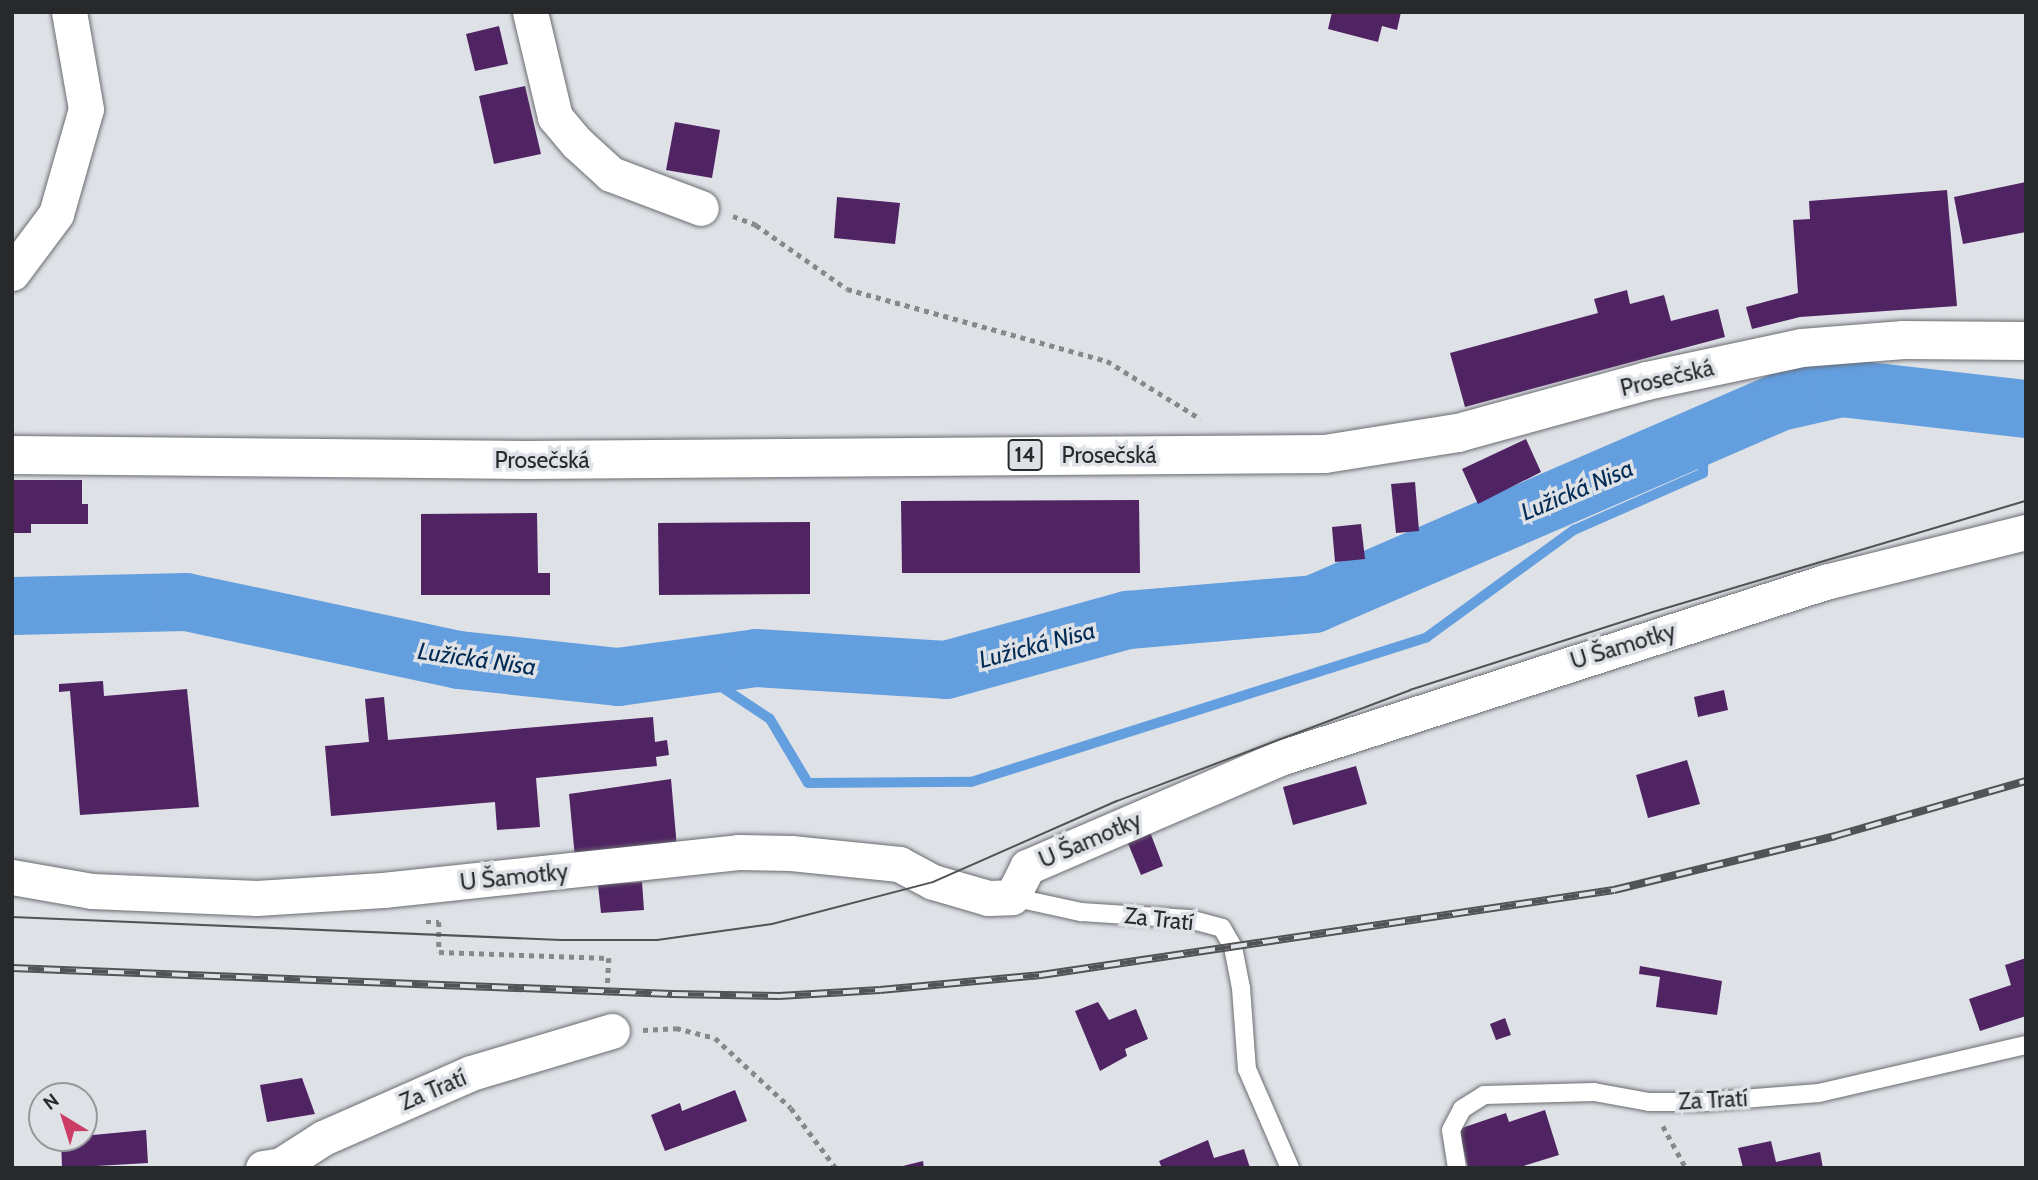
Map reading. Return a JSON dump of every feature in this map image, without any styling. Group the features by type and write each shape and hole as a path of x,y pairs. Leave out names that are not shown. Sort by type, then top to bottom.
{"main road":[{"name":"Prosečská","path":"12,455 512,460 1325,454 1458,433 1647,382 1802,348 1904,340 2026,341"}],"street":[{"path":"12,273 56,214 86,109 69,12"},
{"path":"530,12 555,117 577,143 611,174 701,208"},
{"name":"U Šamotky","path":"12,877 92,891 257,898 423,886 738,852 791,853 899,864 933,882 988,898 1012,897 1027,867 1283,757 1825,582 2026,532"},
{"name":"Za Tratí","path":"263,1168 281,1165 323,1138 471,1073 612,1031"}],"lane":[{"name":"Za Tratí","path":"1012,897 1081,912 1189,919 1222,928 1233,947 1241,988 1247,1069 1290,1168"},
{"name":"Za Tratí","path":"1457,1168 1451,1130 1462,1109 1483,1095 1594,1093 1649,1102 1819,1093 2026,1045"}],"path":[{"path":"701,208 756,225 848,289 1107,361 1200,418 1242,455"},
{"path":"411,921 439,922 439,952 609,958 605,991 612,1031 676,1028 715,1038 791,1108 836,1168"},
{"path":"1649,1102 1686,1168"}],"building":[{"path":"1332,12 1401,12 1397,30 1382,26 1378,42 1328,29"},
{"path":"499,26 508,64 475,71 466,34"},
{"path":"525,86 541,154 494,164 479,96"},
{"path":"675,122 720,130 712,178 666,170"},
{"path":"2026,182 2026,232 1963,244 1954,197"},
{"path":"1947,190 1957,306 1800,317 1752,329 1746,307 1798,293 1793,220 1810,219 1809,201"},
{"path":"837,197 900,203 895,244 834,238"},
{"path":"1627,290 1630,304 1664,295 1671,321 1718,309 1725,337 1465,407 1450,353 1598,313 1594,299"},
{"path":"1526,439 1541,472 1478,504 1462,469"},
{"path":"12,480 82,480 82,504 88,504 88,524 31,524 31,533 12,533"},
{"path":"1415,482 1419,531 1396,533 1391,484"},
{"path":"1139,500 1140,573 902,573 901,501"},
{"path":"537,513 538,573 550,573 550,595 421,595 421,514"},
{"path":"810,522 810,594 659,595 658,523"},
{"path":"1361,524 1365,559 1335,562 1332,527"},
{"path":"103,681 104,696 187,689 199,807 80,815 70,691 59,692 59,684"},
{"path":"1724,690 1728,710 1698,717 1694,697"},
{"path":"384,697 388,740 653,717 655,742 667,740 669,755 656,757 657,766 536,778 540,827 497,830 495,802 331,816 325,746 369,742 365,699"},
{"path":"1687,760 1700,804 1648,818 1636,775"},
{"path":"1356,766 1367,804 1293,825 1283,787"},
{"path":"671,779 677,848 575,858 569,794"},
{"path":"1150,832 1163,866 1141,875 1127,841"},
{"path":"642,882 644,910 601,913 598,885"},
{"path":"2026,958 2026,1016 1980,1031 1969,999 2011,985 2005,965"},
{"path":"1640,966 1722,981 1717,1015 1656,1007 1660,977 1639,974"},
{"path":"1098,1002 1109,1020 1136,1009 1148,1039 1125,1049 1127,1056 1100,1071 1075,1011"},
{"path":"1505,1018 1511,1035 1496,1040 1490,1024"},
{"path":"302,1078 315,1114 267,1122 260,1085"},
{"path":"735,1090 747,1121 665,1151 651,1115 680,1103 682,1111"},
{"path":"1545,1110 1559,1155 1517,1168 1468,1168 1459,1129 1506,1113 1509,1122"},
{"path":"146,1130 148,1163 62,1168 61,1152 98,1152 98,1135"},
{"path":"1208,1140 1214,1158 1244,1149 1250,1168 1162,1168 1159,1161"},
{"path":"1771,1141 1776,1162 1820,1152 1823,1168 1743,1168 1738,1148"},
{"path":"923,1161 924,1168 899,1168 899,1167"}],"waterway":[{"name":"Lužická Nisa","path":"12,606 186,602 459,660 618,677 756,658 946,670 1128,620 1314,604 1780,402 1841,388 2026,409"},
{"path":"693,668 770,719 808,783 971,782 1427,637 1574,530 1703,473 1704,434"}],"tram line":[{"path":"12,917 561,940 657,940 772,924 933,882 1117,801 1410,690 1653,612 2026,501"}],"railway":[{"path":"12,968 672,994 779,996 880,990 1041,975 1614,890 1835,836 2026,781"}]}
